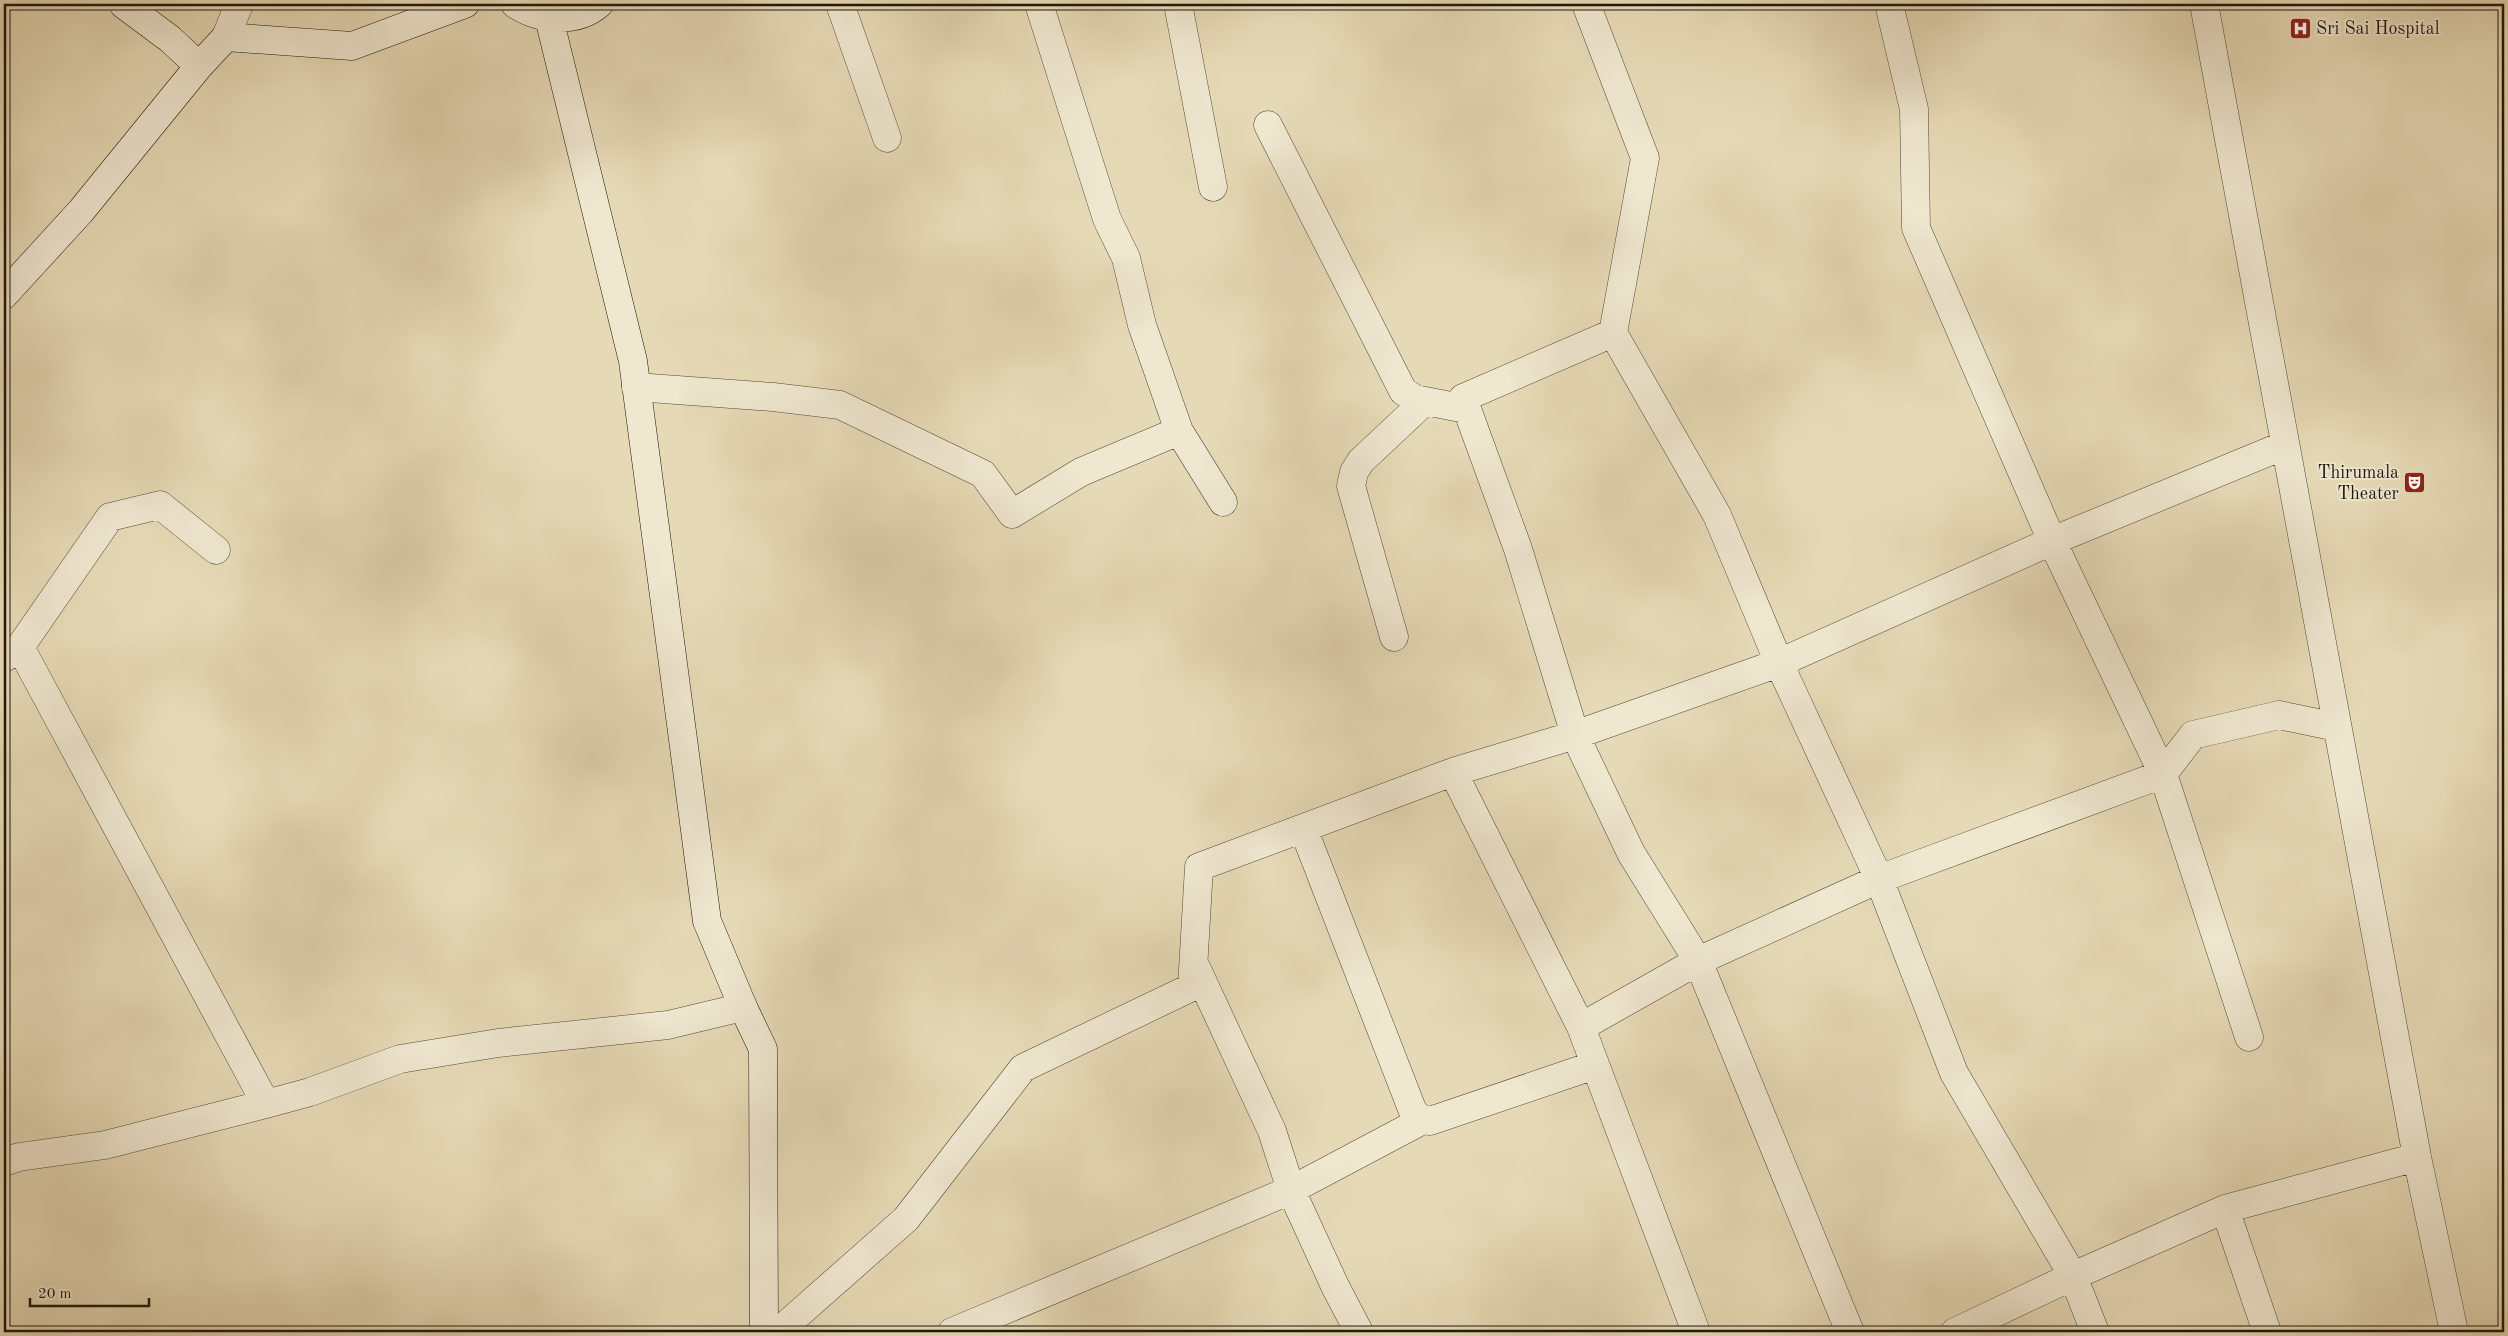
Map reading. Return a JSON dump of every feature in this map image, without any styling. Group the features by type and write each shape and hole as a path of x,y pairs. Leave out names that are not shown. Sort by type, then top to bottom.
{"street":[{"path":"123,4 170,39 199,66"},
{"path":"4,295 81,210 199,66 226,37 239,4"},
{"path":"226,37 352,46 465,4"},
{"path":"515,4 526,11 549,18 574,16 599,4"},
{"path":"840,4 887,138"},
{"path":"1039,4 1107,219 1126,258 1142,326 1179,431 1223,502"},
{"path":"1178,4 1213,187"},
{"path":"1586,4 1644,158 1613,333 1716,515 1779,663 1880,879 1954,1073 2073,1276 2095,1332"},
{"path":"1889,4 1914,109 1916,228 2052,541 2163,774 2249,1038"},
{"path":"2204,4 2418,1157 2454,1332"},
{"path":"549,18 633,361 707,921 743,1008 763,1049 764,1332"},
{"path":"1268,125 1403,391 1408,396 1425,401 1466,409"},
{"path":"1613,333 1463,398 1518,550 1575,735 1631,853 1698,961 1850,1332"},
{"path":"636,387 773,397 840,405 983,474 1012,514 1081,472 1179,431"},
{"path":"1394,637 1351,486 1354,472 1361,461 1425,401"},
{"path":"778,1332 906,1219 1023,1068 1192,987 1199,867 1453,772 1575,735 1779,663 2052,541 2285,445"},
{"path":"216,550 160,505 110,517 12,653 266,1104"},
{"path":"1581,1027 1698,961 1880,879 2163,774 2193,735 2279,715 2338,728"},
{"path":"1453,772 1581,1027 1696,1332"},
{"path":"1303,828 1412,1110 1423,1120 1430,1121 1595,1065"},
{"path":"1194,962 1272,1131 1291,1190 1335,1286 1359,1332"},
{"path":"4,1162 19,1157 105,1145 266,1104 310,1092 400,1059 498,1043 668,1025 743,1008"},
{"path":"952,1332 1291,1190 1423,1120"},
{"path":"1955,1332 2073,1276 2225,1209 2418,1157"},
{"path":"2225,1209 2267,1332"}],"place":[{"name":"Sri Sai Hospital","path":"2300,29"},
{"name":"Thirumala Theater","path":"2415,483"}]}
